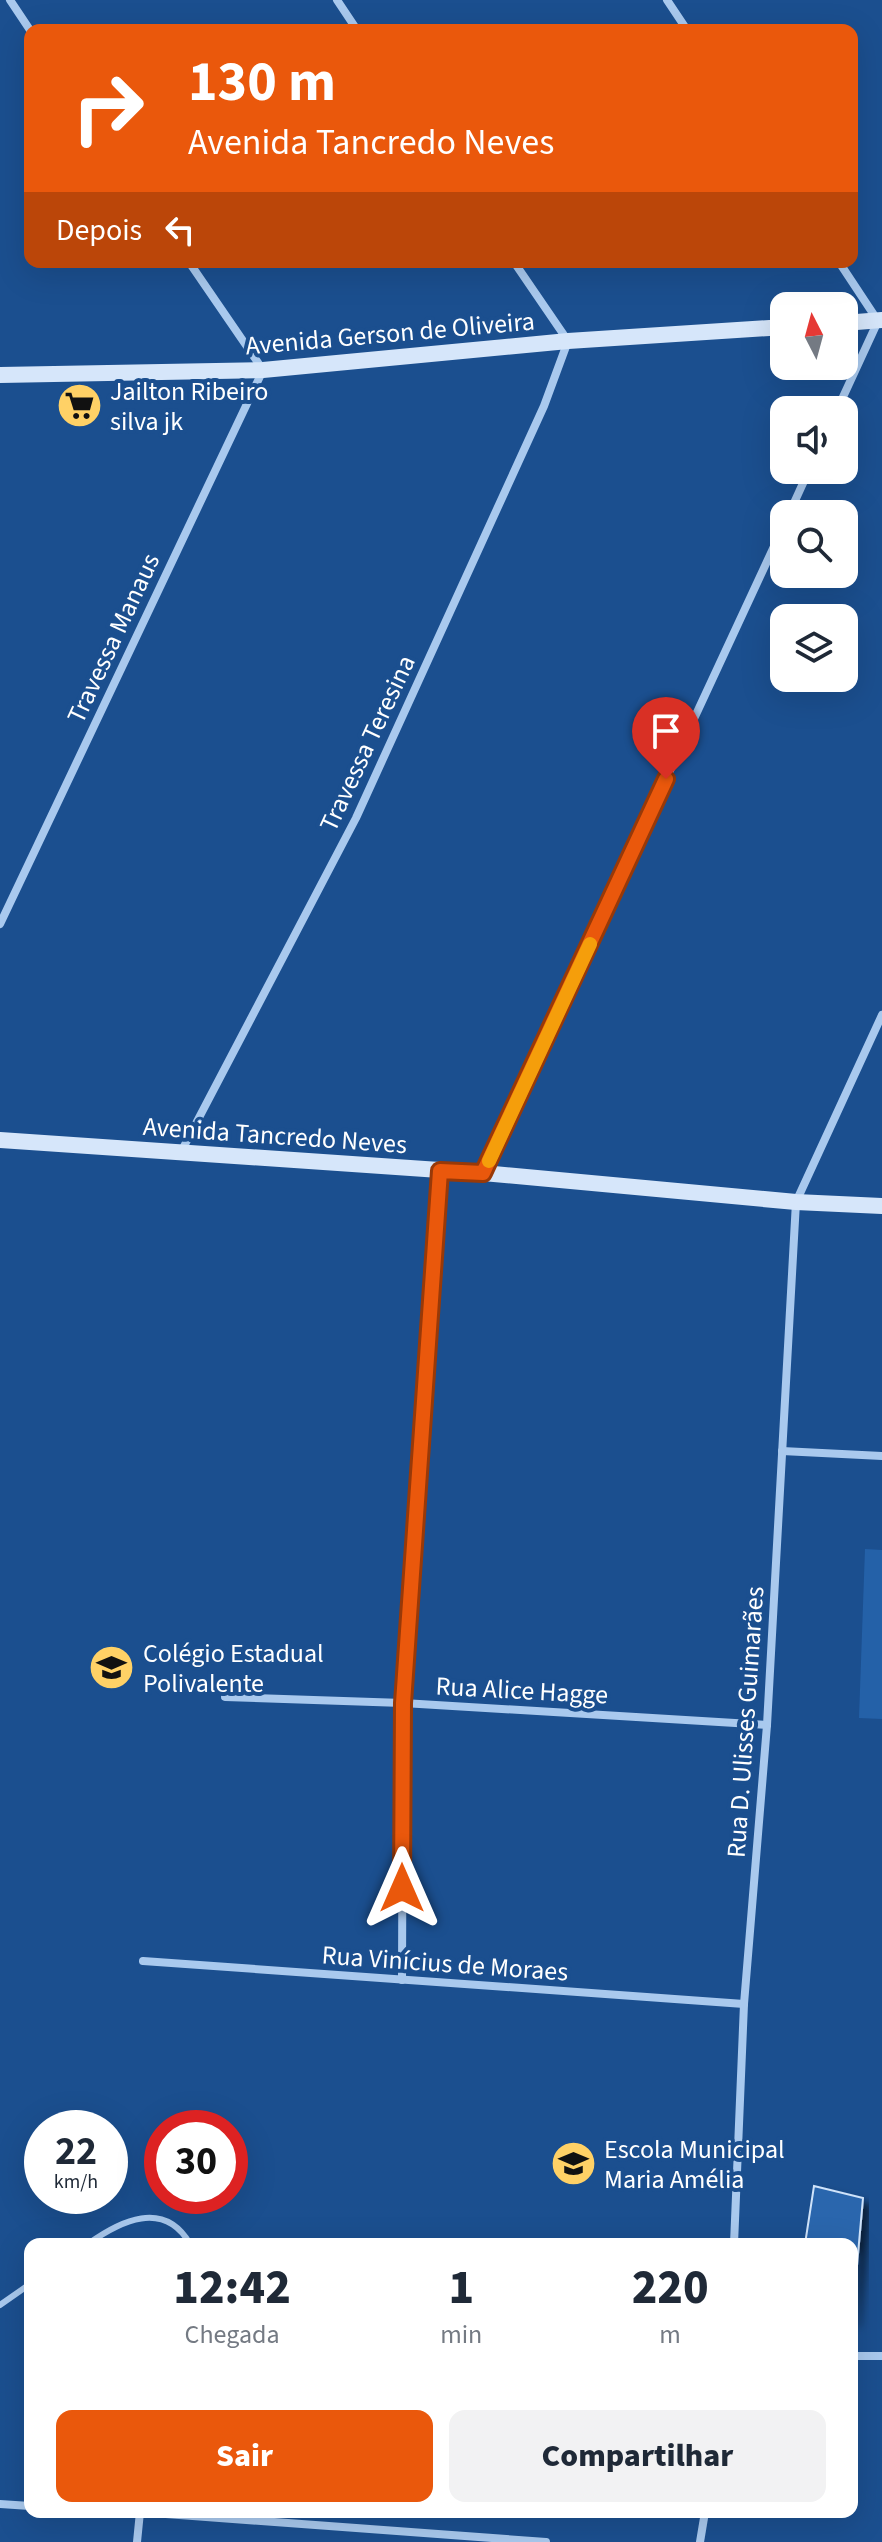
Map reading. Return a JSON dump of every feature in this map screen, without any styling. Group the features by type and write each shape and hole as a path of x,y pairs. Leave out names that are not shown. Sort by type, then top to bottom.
{"street":[{"path":"10,0 26,24"},
{"path":"337,0 353,24"},
{"path":"667,0 683,24"},
{"path":"193,268 263,370"},
{"path":"518,268 568,341"},
{"path":"843,268 880,321"},
{"path":"858,322 880,321"},
{"path":"844,396 880,321"},
{"name":"Avenida Gerson de Oliveira","path":"0,375 263,370 568,341 770,328"},
{"name":"Travessa Teresina","path":"181,1152 356,818 544,406 568,341"},
{"name":"Travessa Manaus","path":"0,924 263,370"},
{"path":"483,1173 770,555"},
{"path":"796,1202 882,1015"},
{"name":"Avenida Tancredo Neves","path":"0,1140 483,1173 796,1202 882,1206"},
{"path":"402,1980 403,1703 440,1171"},
{"name":"Rua D. Ulisses Guimarães","path":"734,2238 744,2004 767,1725 796,1202"},
{"path":"782,1451 882,1456"},
{"name":"Rua Alice Hagge","path":"225,1697 403,1703 767,1725"},
{"name":"Rua Vinícius de Moraes","path":"143,1961 744,2004"},
{"path":"858,2356 882,2356"},
{"path":"0,2504 24,2506"},
{"path":"137,2542 139,2518"},
{"path":"216,2518 546,2542"},
{"path":"700,2542 704,2518"},
{"path":"383,2542 384,2531"}],"lane":[{"path":"97,2238 130,2220 147,2218 171,2223 186,2238"},
{"path":"0,2305 24,2288"}],"shaded area":[{"path":"865,1549 882,1550 882,1719 859,1718"}],"building":[{"path":"814,2186 863,2198 858,2254 858,2238 806,2238"}],"slow traffic":[{"path":"489,1161 590,944"}],"place":[{"name":"Jailton Ribeiro silva jk","path":"79,406"},
{"name":"Colégio Estadual Polivalente","path":"112,1668"},
{"name":"Escola Municipal Maria Amélia","path":"573,2164"}],"route":[{"path":"402,1888 403,1703 440,1171 483,1173 666,779"}]}
